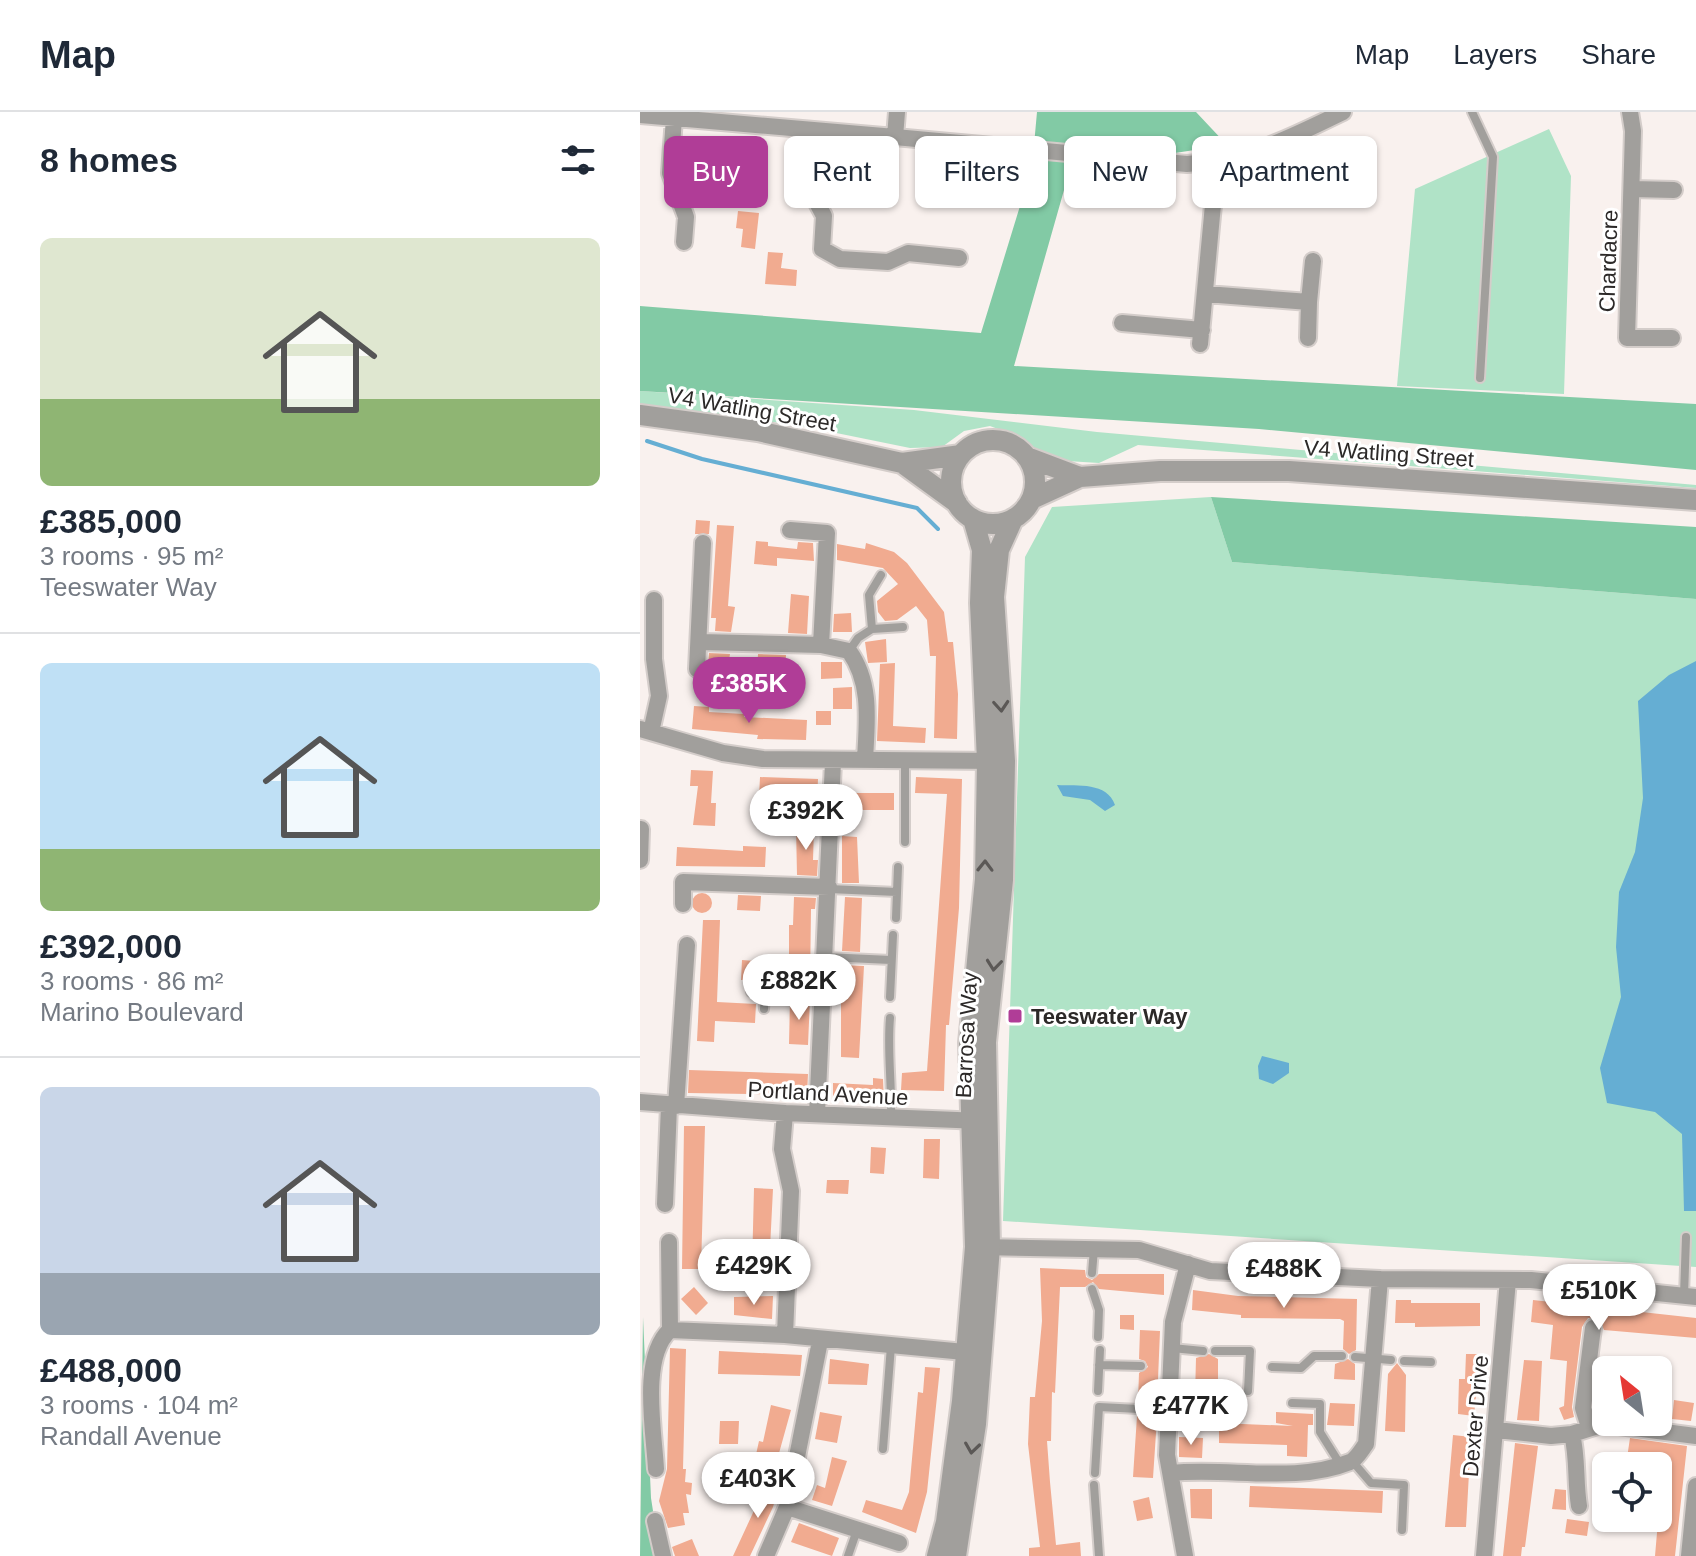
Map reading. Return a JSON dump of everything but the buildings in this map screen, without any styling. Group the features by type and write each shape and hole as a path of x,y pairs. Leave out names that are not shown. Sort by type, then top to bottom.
{"street":[{"path":"895,136 897,112"},
{"name":"Chardacre","path":"1630,112 1633,131 1627,345 1672,338"},
{"path":"1290,136 1338,113"},
{"path":"640,115 696,116 883,136"},
{"path":"674,118 670,173 686,217 684,242"},
{"path":"809,130 807,184 824,216 822,249 840,259 888,262 908,253 959,258"},
{"path":"899,137 1192,164"},
{"name":"Chardacre","path":"1632,189 1674,190"},
{"path":"1122,323 1201,337 1213,208"},
{"path":"1308,338 1313,261"},
{"path":"1206,294 1309,302"},
{"name":"V4 Watling Street","path":"640,415 758,431 902,463 961,455"},
{"path":"1000,440 1019,449 1027,457 1035,482 1032,499 1013,519 993,524 973,519 957,503 952,473 961,455 978,443 1000,440"},
{"name":"V4 Watling Street","path":"1027,457 1080,477"},
{"name":"V4 Watling Street","path":"902,463 957,503"},
{"name":"V4 Watling Street","path":"1032,499 1080,477 1160,471 1289,471 1696,500"},
{"name":"Barrosa Way","path":"973,519 982,550 980,603 996,761"},
{"name":"Barrosa Way","path":"956,1556 982,1247 978,1121 969,1043 996,761 994,597 999,550 1013,519"},
{"path":"790,530 844,535"},
{"path":"821,645 827,533"},
{"path":"697,669 703,543"},
{"path":"654,600 654,659 659,696 646,731 723,753 833,762 865,759 996,761"},
{"path":"700,642 821,645 849,651 857,662 868,706 865,759"},
{"path":"817,1114 833,762"},
{"path":"640,860 641,829"},
{"path":"683,904 683,882 829,888"},
{"path":"665,1204 687,945"},
{"name":"Portland Avenue","path":"640,1102 785,1113 978,1121"},
{"path":"785,1113 782,1149 791,1191 785,1335"},
{"path":"669,1242 670,1330"},
{"path":"982,1247 1139,1250 1210,1271 1380,1279 1508,1280 1690,1297"},
{"path":"1185,1556 1160,1411 1163,1368 1172,1348 1173,1322 1188,1264"},
{"path":"1171,1473 1198,1470 1283,1474 1329,1470 1346,1463 1366,1444 1383,1359 1380,1279"},
{"name":"Dexter Drive","path":"1484,1556 1508,1280"},
{"path":"1589,1427 1583,1408 1593,1328"},
{"path":"656,1469 651,1382 658,1341 670,1330 785,1335 820,1341 974,1353"},
{"path":"766,1556 787,1507 820,1341"},
{"name":"Barrosa Way","path":"938,1556 974,1353"},
{"path":"1497,1430 1551,1436 1572,1434 1604,1424 1696,1436"},
{"path":"1572,1434 1579,1461 1576,1484 1579,1506"},
{"path":"1689,1556 1696,1486"},
{"path":"787,1507 899,1543"},
{"path":"655,1521 663,1556"}],"lane":[{"path":"1472,112 1493,157 1480,378"},
{"path":"872,629 869,595 881,575"},
{"path":"849,651 858,638 872,629 903,627"},
{"path":"905,761 905,842"},
{"path":"896,918 898,867"},
{"path":"829,888 897,892"},
{"path":"890,997 893,935"},
{"path":"825,957 891,960"},
{"path":"751,992 823,992"},
{"path":"764,1009 765,994"},
{"path":"890,1018 887,1050 892,1078 891,1118"},
{"path":"1686,1237 1690,1297"},
{"path":"1092,1273 1094,1248"},
{"path":"1092,1289 1099,1310 1098,1337"},
{"path":"883,1449 891,1346"},
{"path":"1172,1348 1203,1351"},
{"path":"1098,1391 1100,1350"},
{"path":"1215,1351 1250,1351 1248,1391"},
{"path":"1272,1367 1301,1368 1314,1356 1342,1356"},
{"path":"1355,1357 1383,1359"},
{"path":"1404,1361 1431,1362"},
{"path":"1099,1365 1141,1366"},
{"path":"1292,1403 1320,1404 1320,1432 1346,1463 1371,1483 1404,1485 1402,1530"},
{"path":"1095,1473 1099,1407 1139,1409"},
{"path":"1094,1485 1099,1556"},
{"path":"848,1556 858,1529"}],"green space":[{"path":"1037,112 1196,112 1219,136 1192,136 1192,150 1176,153 1176,136 1064,136 1064,190 1014,366 1696,404 1696,470 1259,429 640,391 640,306 981,333 1019,208 1048,208 1048,136 1035,136"},
{"path":"1549,129 1571,176 1564,394 1397,386 1415,189"},
{"path":"640,391 914,410 1097,432 1696,485 1696,488 1138,445 1099,463 1051,460 1019,437 990,426 964,431 942,447 910,448 802,426 640,404"},
{"path":"1211,497 1232,562 1696,599 1696,1267 1003,1221 1025,557 1052,507"},
{"path":"1211,497 1696,527 1696,599 1232,562"},
{"path":"643,1317 651,1498 660,1556 640,1556"}],"water":[{"path":"1696,661 1696,1211 1684,1211 1682,1134 1655,1112 1607,1103 1600,1068 1621,997 1616,947 1619,892 1635,852 1643,798 1638,701 1669,675"},
{"path":"1057,785 1099,789 1106,792 1115,805 1105,811 1090,800 1063,796"},
{"path":"1262,1056 1289,1063 1289,1073 1273,1084 1259,1079 1258,1066"}],"waterway":[{"path":"647,441 702,459 917,508 938,529"}],"place":[{"name":"Teeswater Way","path":"1015,1016"}]}
